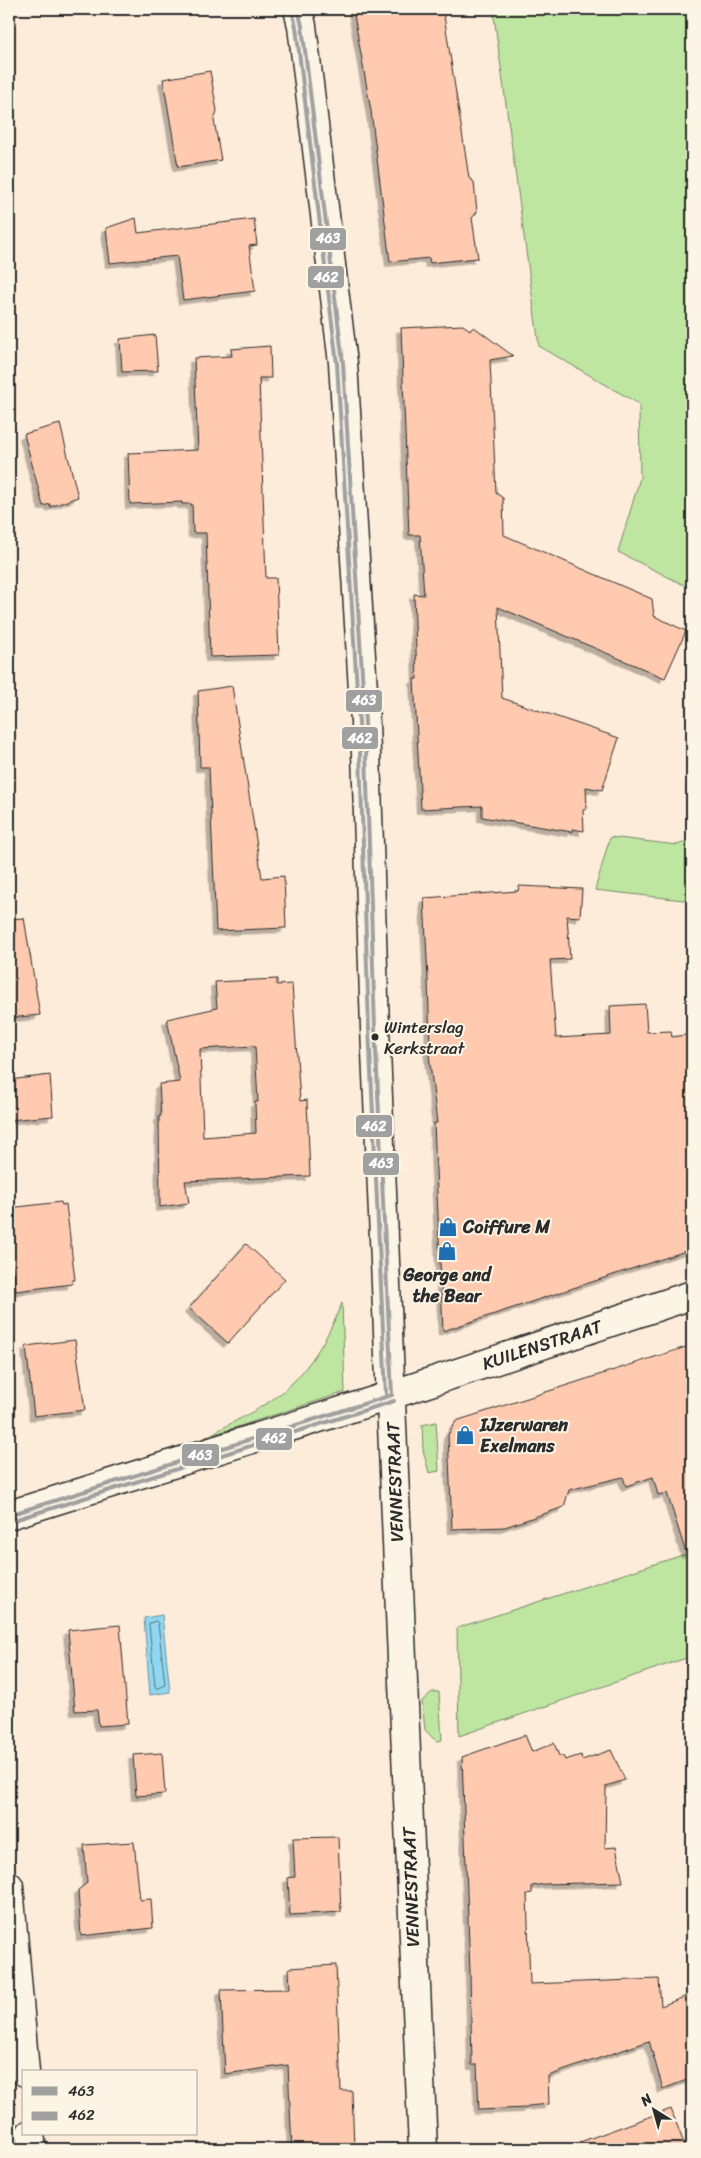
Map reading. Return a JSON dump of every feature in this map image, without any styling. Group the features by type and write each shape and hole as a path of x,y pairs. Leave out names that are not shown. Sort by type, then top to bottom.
{"street":[{"name":"VENNESTRAAT","path":"298,9 303,36 343,363 365,722 376,1048 423,2149"},
{"name":"KUILENSTRAAT","path":"9,1515 392,1395 692,1295"},
{"path":"9,1886 25,2070"},
{"path":"30,2136 32,2149"}],"green space":[{"path":"493,9 692,9 692,589 618,552 640,478 639,404 539,346"},
{"path":"610,837 677,845 692,840 692,901 595,890"},
{"path":"342,1303 345,1392 206,1437 259,1408 287,1388 315,1355"},
{"path":"436,1422 439,1471 429,1473 423,1450 422,1425"},
{"path":"692,1552 692,1656 459,1736 457,1628"},
{"path":"432,1692 439,1692 442,1740 436,1741 425,1730 422,1701"}],"water":[{"path":"162,1615 170,1692 150,1695 144,1618"}],"building":[{"path":"353,9 443,9 469,178 474,182 477,212 472,218 478,258 430,263 429,258 390,262 371,111"},
{"path":"210,71 217,111 214,120 221,160 178,167 163,79"},
{"path":"136,218 138,233 254,219 257,245 249,246 255,291 183,300 177,256 110,263 106,228"},
{"path":"463,325 470,330 474,327 513,356 490,360 496,493 503,498 504,535 652,599 654,616 686,631 665,678 498,607 502,698 619,738 602,790 586,787 587,809 583,810 584,831 572,829 572,832 482,817 482,806 421,809 414,679 417,679 414,594 424,595 420,535 409,535 401,328"},
{"path":"155,335 158,371 122,372 120,339"},
{"path":"270,346 271,378 259,378 266,578 276,578 279,655 210,657 206,533 193,533 192,504 182,504 182,502 130,504 128,453 198,450 194,358 232,356 231,349"},
{"path":"60,424 78,497 50,507 50,504 43,506 24,434"},
{"path":"232,686 262,878 284,876 286,928 216,931 209,767 200,767 198,691"},
{"path":"519,886 582,889 580,917 567,916 570,959 550,960 556,1038 611,1035 610,1006 645,1004 647,1032 671,1031 672,1037 692,1034 692,1249 443,1331 434,1123 437,1123 428,1046 430,1046 424,898 518,891"},
{"path":"24,918 40,1015 9,1018 9,919"},
{"path":"277,979 277,985 292,984 300,1101 307,1100 310,1176 185,1181 189,1203 160,1207 159,1116 161,1116 159,1084 180,1082 167,1019 217,1008 215,982","holes":["255,1046 258,1102 255,1102 256,1133 203,1137 200,1049"]},
{"path":"50,1075 53,1116 9,1120 9,1080"},
{"path":"61,1202 62,1205 66,1204 75,1280 72,1280 72,1284 16,1291 9,1232 9,1208"},
{"path":"246,1244 285,1279 228,1343 189,1308"},
{"path":"75,1340 85,1410 34,1416 26,1346"},
{"path":"692,1345 692,1552 686,1553 667,1493 658,1495 653,1477 626,1486 623,1477 569,1490 564,1507 505,1527 452,1529 448,1435 456,1421"},
{"path":"120,1625 128,1724 99,1726 97,1710 75,1711 68,1630"},
{"path":"525,1735 532,1752 554,1743 559,1756 563,1756 565,1760 581,1755 582,1760 611,1750 625,1780 606,1786 605,1848 616,1847 623,1882 532,1886 532,1893 527,1894 530,1984 659,1979 661,2006 692,1994 692,2078 663,2089 649,2041 548,2076 549,2104 528,2106 527,2108 479,2110 477,2065 472,2065 462,1757"},
{"path":"162,1753 165,1794 136,1796 133,1755"},
{"path":"338,1837 341,1912 290,1915 288,1878 295,1877 293,1838"},
{"path":"134,1842 140,1900 151,1899 153,1928 81,1936 78,1890 87,1883 84,1845"},
{"path":"336,1965 341,2091 352,2091 354,2149 292,2149 288,2065 225,2074 221,1990 290,1989 289,1968"},
{"path":"671,2109 686,2149 569,2149 569,2146"}],"transit line":[{"name":"463","path":"298,9 302,26 343,363 365,722 375,1028 392,1395"},
{"name":"462","path":"292,10 296,27 337,364 359,722 369,1028 386,1395"},
{"name":"463","path":"9,1515 392,1395"},
{"name":"462","path":"11,1521 394,1401"}],"place":[{"name":"Winterslag Kerkstraat","path":"375,1037"},
{"name":"Coiffure M","path":"448,1227"},
{"name":"George and the Bear","path":"447,1251"},
{"name":"IJzerwaren Exelmans","path":"465,1435"}]}
